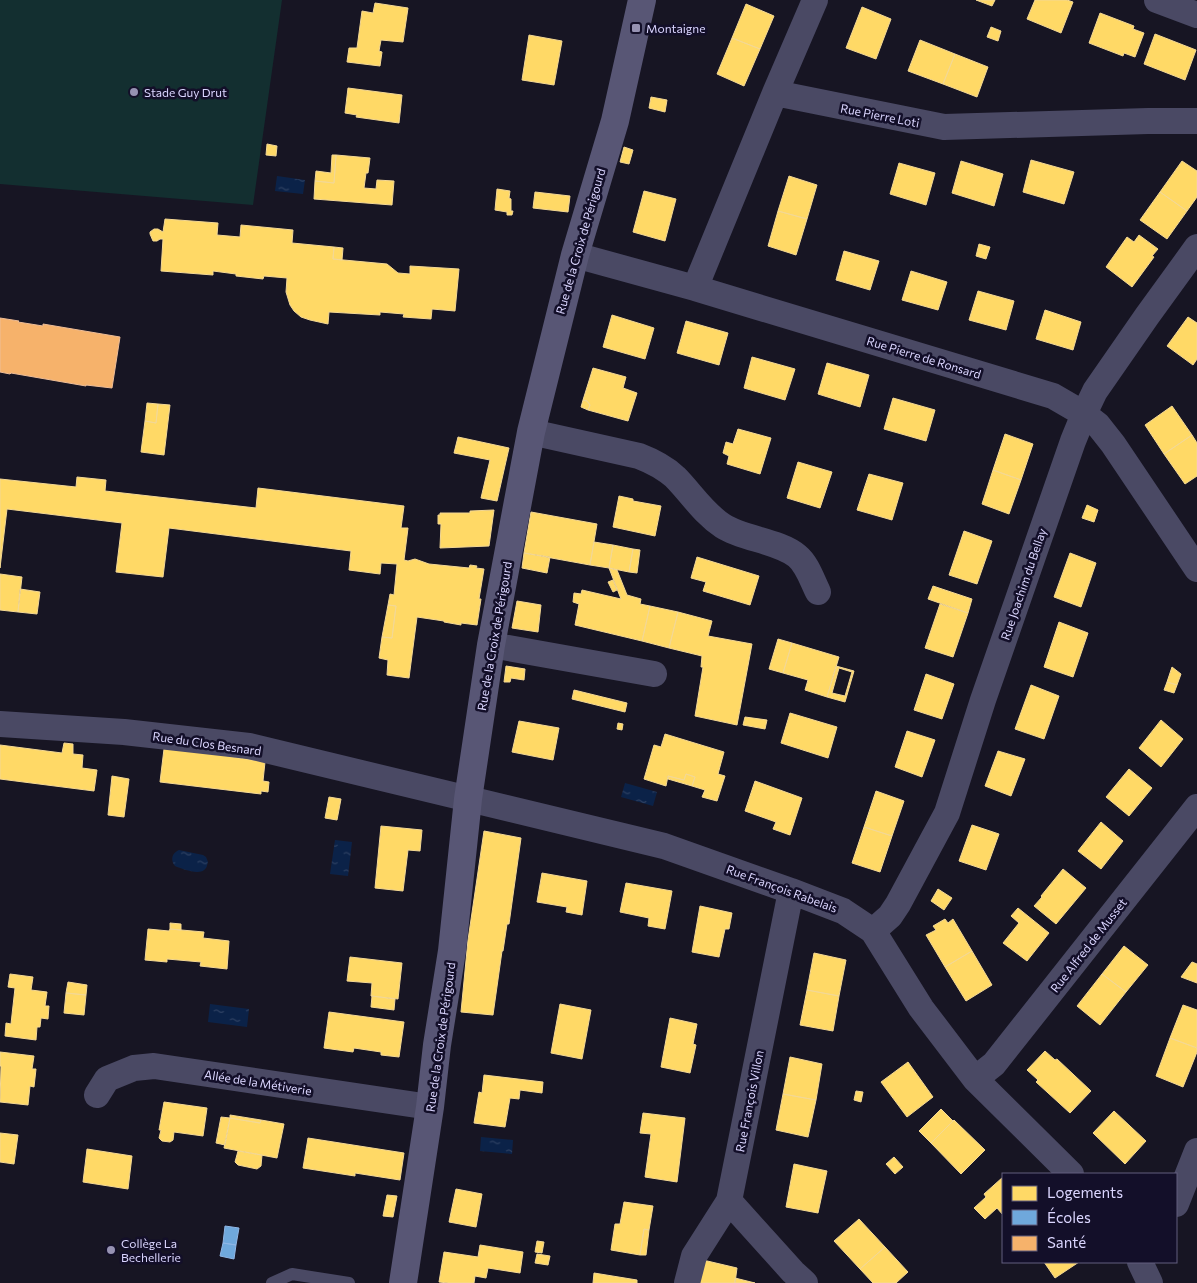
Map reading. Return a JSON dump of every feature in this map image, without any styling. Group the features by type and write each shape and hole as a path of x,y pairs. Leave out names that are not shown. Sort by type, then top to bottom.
{"street":[{"name":"Rue de la Croix de Périgourd","path":"402,1283 430,1108 452,951 468,799 492,645 531,432 575,255 614,122 642,0"},
{"path":"695,288 815,0"},
{"path":"1157,0 1197,15"},
{"name":"Rue Pierre Loti","path":"775,94 944,127 1148,121 1197,122"},
{"name":"Rue Joachim du Bellay","path":"873,931 890,916 898,904 947,813 986,691 1084,414 1095,391 1146,316 1197,247"},
{"name":"Rue Pierre de Ronsard","path":"575,255 695,288 1053,396 1084,414 1098,425 1113,444 1197,570"},
{"path":"531,432 638,456 652,462 675,477 699,505 724,527 788,550 798,556 818,592"},
{"path":"492,645 654,674"},
{"name":"Rue du Clos Besnard","path":"0,724 124,732 249,746 468,799"},
{"name":"Rue François Rabelais","path":"468,799 664,846 843,911 873,931 921,1008 975,1079 1070,1173"},
{"name":"Rue Alfred de Musset","path":"975,1079 994,1064 1197,807"},
{"name":"Rue François Villon","path":"730,1201 791,891"},
{"name":"Allée de la Métiverie","path":"98,1095 107,1079 134,1068 154,1066 430,1108"},
{"path":"1177,1201 1197,1151"},
{"path":"687,1283 694,1256 730,1201 793,1272 806,1283"},
{"path":"1140,1263 1150,1283"}],"lane":[{"path":"272,1283 292,1274 319,1281 350,1283"}],"green space":[{"name":"Stade Guy Drut","path":"0,0 282,0 253,205 0,184"}],"water":[{"path":"277,176 305,180 303,194 275,191"},
{"path":"625,783 657,792 653,806 621,797"},
{"path":"335,840 352,842 348,876 330,874"},
{"path":"179,850 206,857 208,862 206,868 194,872 175,866 172,857"},
{"path":"210,1004 249,1009 247,1027 208,1022"},
{"path":"481,1137 513,1140 512,1154 480,1151"}],"building: Logements":[{"path":"976,0 995,0 992,6"},
{"path":"1035,0 1067,0 1073,2 1061,33 1027,19"},
{"path":"375,3 408,8 403,42 381,40 379,51 382,52 380,66 347,62 349,48 357,48 362,11 373,13"},
{"path":"746,4 774,16 760,49 732,38"},
{"path":"862,7 891,19 876,59 846,48"},
{"path":"1100,13 1134,26 1133,29 1144,33 1135,57 1124,53 1123,56 1089,43"},
{"path":"991,27 1001,31 998,41 987,37"},
{"path":"1155,34 1196,50 1185,80 1144,64"},
{"path":"529,35 562,41 554,85 522,80"},
{"path":"732,38 760,49 744,86 717,74"},
{"path":"920,40 955,54 943,84 908,71"},
{"path":"955,54 988,67 977,97 943,84"},
{"path":"348,88 402,95 399,123 356,117 357,115 345,113"},
{"path":"651,97 667,100 665,112 649,108"},
{"path":"267,144 277,146 276,156 266,155"},
{"path":"624,147 633,150 629,164 620,162"},
{"path":"332,155 336,155 334,183 315,181 316,171 331,173"},
{"path":"336,155 370,158 364,188 376,189 377,180 394,181 392,205 314,199 315,181 334,183"},
{"path":"1031,160 1074,172 1064,204 1023,192"},
{"path":"961,161 1003,174 994,206 952,193"},
{"path":"1182,161 1197,171 1197,197 1187,211 1160,192"},
{"path":"899,163 935,173 926,205 890,194"},
{"path":"789,176 817,185 807,219 778,211"},
{"path":"497,189 510,191 509,198 511,199 512,215 495,210"},
{"path":"644,191 676,199 665,241 633,232"},
{"path":"535,192 570,196 568,212 533,208"},
{"path":"1160,192 1187,211 1167,239 1140,220"},
{"path":"778,211 807,219 796,255 768,246"},
{"path":"165,219 218,223 217,235 240,237 241,225 293,230 292,243 334,247 333,259 387,264 398,273 410,274 410,266 459,269 455,311 432,309 431,319 403,317 404,314 380,312 380,315 329,312 328,324 310,320 301,317 290,305 286,292 287,278 264,276 263,279 213,271 213,275 161,271 163,239 153,241 150,232 158,229 163,232"},
{"path":"1139,235 1158,249 1132,287 1106,267 1127,237 1134,242"},
{"path":"979,244 990,247 986,259 976,256"},
{"path":"334,247 343,248 342,260 333,259"},
{"path":"844,251 879,261 870,290 836,280"},
{"path":"911,271 947,282 938,310 902,300"},
{"path":"978,291 1014,301 1006,330 969,320"},
{"path":"1045,310 1081,322 1073,350 1036,339"},
{"path":"612,315 654,328 645,359 603,347"},
{"path":"1188,317 1197,323 1197,359 1193,365 1167,346"},
{"path":"686,321 728,333 719,365 677,353"},
{"path":"752,357 795,369 785,400 744,388"},
{"path":"827,363 869,375 860,407 818,394"},
{"path":"593,368 626,377 623,388 637,393 628,421 588,410 590,405 587,401 583,400"},
{"path":"893,398 935,410 926,441 884,429"},
{"path":"583,400 587,401 590,405 588,410 581,407"},
{"path":"147,403 158,404 156,423 145,421"},
{"path":"158,404 170,405 164,455 141,452 145,421 156,423"},
{"path":"1172,406 1192,435 1164,454 1145,425"},
{"path":"738,429 771,438 760,474 727,464 729,456 723,453 726,442 733,444"},
{"path":"1005,434 1033,444 1021,480 993,470"},
{"path":"1192,435 1197,443 1197,476 1185,484 1164,454"},
{"path":"458,437 509,448 497,501 481,498 490,460 454,453"},
{"path":"798,462 832,472 820,508 787,498"},
{"path":"993,470 1021,480 1009,514 982,504"},
{"path":"869,474 903,483 892,520 857,510"},
{"path":"77,477 106,480 105,491 256,508 258,488 404,506 401,528 408,528 404,560 415,559 429,564 469,568 470,565 484,569 477,625 461,623 461,625 417,617 409,678 387,675 388,660 379,658 382,637 392,638 396,606 388,605 390,594 394,595 397,564 381,563 380,574 349,570 351,551 169,528 163,577 116,572 122,523 7,509 0,568 0,479 76,487"},
{"path":"619,496 633,499 633,501 661,506 655,536 613,527"},
{"path":"1087,505 1098,510 1094,522 1082,518"},
{"path":"494,510 489,546 440,548 441,524 438,524 438,515 440,513 470,513 470,511"},
{"path":"531,512 597,524 590,565 524,553"},
{"path":"964,531 992,541 977,584 949,575"},
{"path":"594,542 613,545 609,568 590,565"},
{"path":"613,545 633,549 629,572 609,568"},
{"path":"633,549 640,550 637,573 629,572"},
{"path":"524,553 550,557 547,573 522,568"},
{"path":"1070,553 1096,563 1081,607 1054,597"},
{"path":"697,557 759,576 750,605 703,591 706,582 691,578"},
{"path":"609,568 617,570 627,595 641,599 640,604 650,606 642,641 575,625 579,604 573,602 574,593 581,594 582,590 621,599"},
{"path":"0,574 22,577 18,612 0,610"},
{"path":"613,580 617,590 613,592 608,582"},
{"path":"933,586 972,599 968,613 928,599"},
{"path":"20,589 40,592 37,614 18,612"},
{"path":"517,601 541,605 538,632 512,628"},
{"path":"940,604 968,613 953,657 925,648"},
{"path":"388,605 396,606 392,638 382,637"},
{"path":"650,606 678,612 669,648 642,641"},
{"path":"678,612 712,621 708,636 752,644 737,725 695,716 703,667 701,667 702,656 669,648"},
{"path":"1059,622 1088,633 1073,677 1044,667"},
{"path":"778,639 792,643 783,673 769,669"},
{"path":"792,643 839,657 827,697 805,690 808,680 783,673"},
{"path":"506,666 525,669 524,680 511,678 510,682 504,682"},
{"path":"836,666 854,671 845,702 827,697","holes":["839,668 852,672 845,696 832,693"]},
{"path":"1172,667 1181,674 1177,685 1167,682"},
{"path":"926,674 954,684 942,719 914,710"},
{"path":"1167,682 1177,685 1174,693 1164,690"},
{"path":"1031,685 1059,696 1044,739 1015,729"},
{"path":"574,690 627,703 625,712 572,699"},
{"path":"790,713 837,727 828,758 781,743"},
{"path":"745,717 767,720 765,729 743,725"},
{"path":"1161,720 1183,739 1161,767 1139,748"},
{"path":"519,721 559,728 553,760 512,752"},
{"path":"618,723 623,724 622,730 617,729"},
{"path":"907,731 935,740 922,777 895,767"},
{"path":"665,734 724,752 718,774 725,776 717,801 702,797 705,790 692,786 695,777 686,774 684,780 668,776 666,786 644,779 654,745 661,747"},
{"path":"64,743 73,744 73,754 83,755 82,768 97,770 94,791 0,779 0,745 62,753"},
{"path":"164,749 207,753 265,762 263,781 269,782 268,792 261,791 261,794 160,782"},
{"path":"998,751 1025,759 1011,796 985,786"},
{"path":"1129,769 1152,788 1129,816 1106,797"},
{"path":"686,774 695,777 692,786 668,779 668,776 684,780"},
{"path":"112,776 129,779 124,817 108,815"},
{"path":"755,781 802,798 790,835 773,829 776,822 745,811"},
{"path":"876,791 904,801 892,836 864,827"},
{"path":"329,797 341,799 337,820 325,818"},
{"path":"1101,822 1123,841 1101,869 1078,851"},
{"path":"972,825 999,834 986,870 959,861"},
{"path":"381,826 422,830 420,851 408,850 403,891 375,888"},
{"path":"864,827 892,836 880,872 852,863"},
{"path":"484,831 521,838 509,924 507,924 502,951 493,1015 461,1012 468,940"},
{"path":"1063,869 1086,888 1056,924 1034,906"},
{"path":"542,873 587,881 582,915 566,912 567,907 537,902"},
{"path":"626,883 672,891 665,929 648,926 649,918 620,912"},
{"path":"938,889 952,898 944,910 931,901"},
{"path":"700,906 732,913 729,929 725,929 719,957 692,952"},
{"path":"1018,908 1049,933 1027,961 1003,943 1019,923 1011,916"},
{"path":"945,919 948,923 953,919 972,951 945,967 926,935 936,930 933,926"},
{"path":"170,923 181,924 181,930 170,929"},
{"path":"148,929 204,932 203,938 229,941 227,969 200,966 201,962 167,959 167,962 145,960"},
{"path":"1124,946 1148,965 1126,992 1102,974"},
{"path":"972,951 992,985 966,1001 945,967"},
{"path":"814,953 846,960 839,996 807,990"},
{"path":"350,957 402,963 398,999 371,996 372,983 347,981"},
{"path":"1192,962 1197,964 1197,983 1181,977"},
{"path":"10,974 33,977 31,990 47,992 45,1006 49,1006 48,1019 41,1018 40,1027 37,1027 36,1040 5,1036 6,1023 11,1024 15,988 8,987"},
{"path":"1102,974 1126,992 1100,1025 1077,1006"},
{"path":"68,982 87,985 86,995 66,993"},
{"path":"807,990 839,996 833,1031 800,1025"},
{"path":"66,993 86,995 84,1015 64,1013"},
{"path":"372,996 395,999 394,1010 371,1007"},
{"path":"560,1004 591,1010 582,1059 551,1053"},
{"path":"1183,1005 1197,1010 1197,1048 1170,1038"},
{"path":"329,1012 404,1022 399,1057 381,1055 381,1052 354,1048 353,1052 324,1048"},
{"path":"670,1018 697,1024 693,1044 696,1045 690,1073 661,1067"},
{"path":"1170,1038 1197,1048 1183,1087 1156,1076"},
{"path":"1045,1051 1055,1060 1057,1059 1091,1091 1070,1113 1036,1082 1038,1080 1027,1070"},
{"path":"0,1052 34,1056 32,1069 36,1069 34,1087 30,1086 28,1105 0,1102"},
{"path":"790,1057 822,1064 816,1100 783,1094"},
{"path":"908,1062 933,1097 907,1117 881,1082"},
{"path":"484,1075 543,1082 542,1093 520,1090 519,1099 510,1098 505,1127 474,1123 479,1092 482,1093"},
{"path":"856,1091 863,1092 861,1102 854,1100"},
{"path":"783,1094 816,1100 808,1137 776,1130"},
{"path":"164,1102 207,1108 203,1136 174,1132 173,1140 170,1142 162,1141 159,1138 161,1130 159,1130"},
{"path":"941,1109 953,1121 931,1143 919,1131"},
{"path":"1114,1111 1146,1141 1125,1164 1093,1133"},
{"path":"643,1113 685,1118 677,1182 645,1177 651,1134 640,1133"},
{"path":"230,1115 261,1120 260,1123 230,1118"},
{"path":"221,1117 230,1118 225,1145 216,1143"},
{"path":"230,1118 260,1123 261,1120 284,1124 277,1158 224,1148"},
{"path":"954,1120 985,1150 961,1174 931,1143"},
{"path":"0,1133 18,1135 14,1164 0,1162"},
{"path":"308,1138 404,1153 400,1180 355,1173 355,1176 303,1168"},
{"path":"87,1149 132,1156 128,1189 83,1182"},
{"path":"238,1151 262,1155 261,1166 257,1169 238,1165 235,1162"},
{"path":"894,1157 903,1167 895,1174 886,1164"},
{"path":"794,1164 827,1171 818,1213 786,1207"},
{"path":"1002,1178 1002,1214 997,1208 985,1219 974,1208 986,1197 984,1194"},
{"path":"456,1189 482,1194 476,1227 449,1222"},
{"path":"387,1195 397,1196 393,1217 383,1216"},
{"path":"624,1202 653,1206 649,1230 644,1229 640,1255 611,1250 615,1224 620,1224"},
{"path":"859,1219 885,1247 860,1269 834,1241"},
{"path":"644,1229 649,1230 646,1255 640,1255"},
{"path":"537,1241 544,1242 542,1253 535,1252"},
{"path":"480,1245 523,1252 520,1273 488,1268 486,1278 475,1276 474,1283 439,1282 444,1252 478,1257"},
{"path":"885,1247 908,1272 896,1283 873,1283 860,1269"},
{"path":"537,1254 550,1256 548,1265 535,1263"},
{"path":"703,1260 737,1268 735,1283 698,1283"},
{"path":"1045,1263 1078,1263 1055,1278"},
{"path":"594,1273 637,1280 637,1283 593,1283"},
{"path":"735,1278 755,1283 735,1283"}],"building: Écoles":[{"path":"225,1226 239,1228 236,1245 223,1243"},
{"path":"223,1243 236,1245 234,1259 220,1256"}],"building: Santé":[{"path":"0,318 120,337 112,388 86,386 0,372"}],"place":[{"name":"Montaigne","path":"636,28"},
{"name":"Stade Guy Drut","path":"134,92"},
{"name":"Collège La Bechellerie","path":"111,1250"}]}
